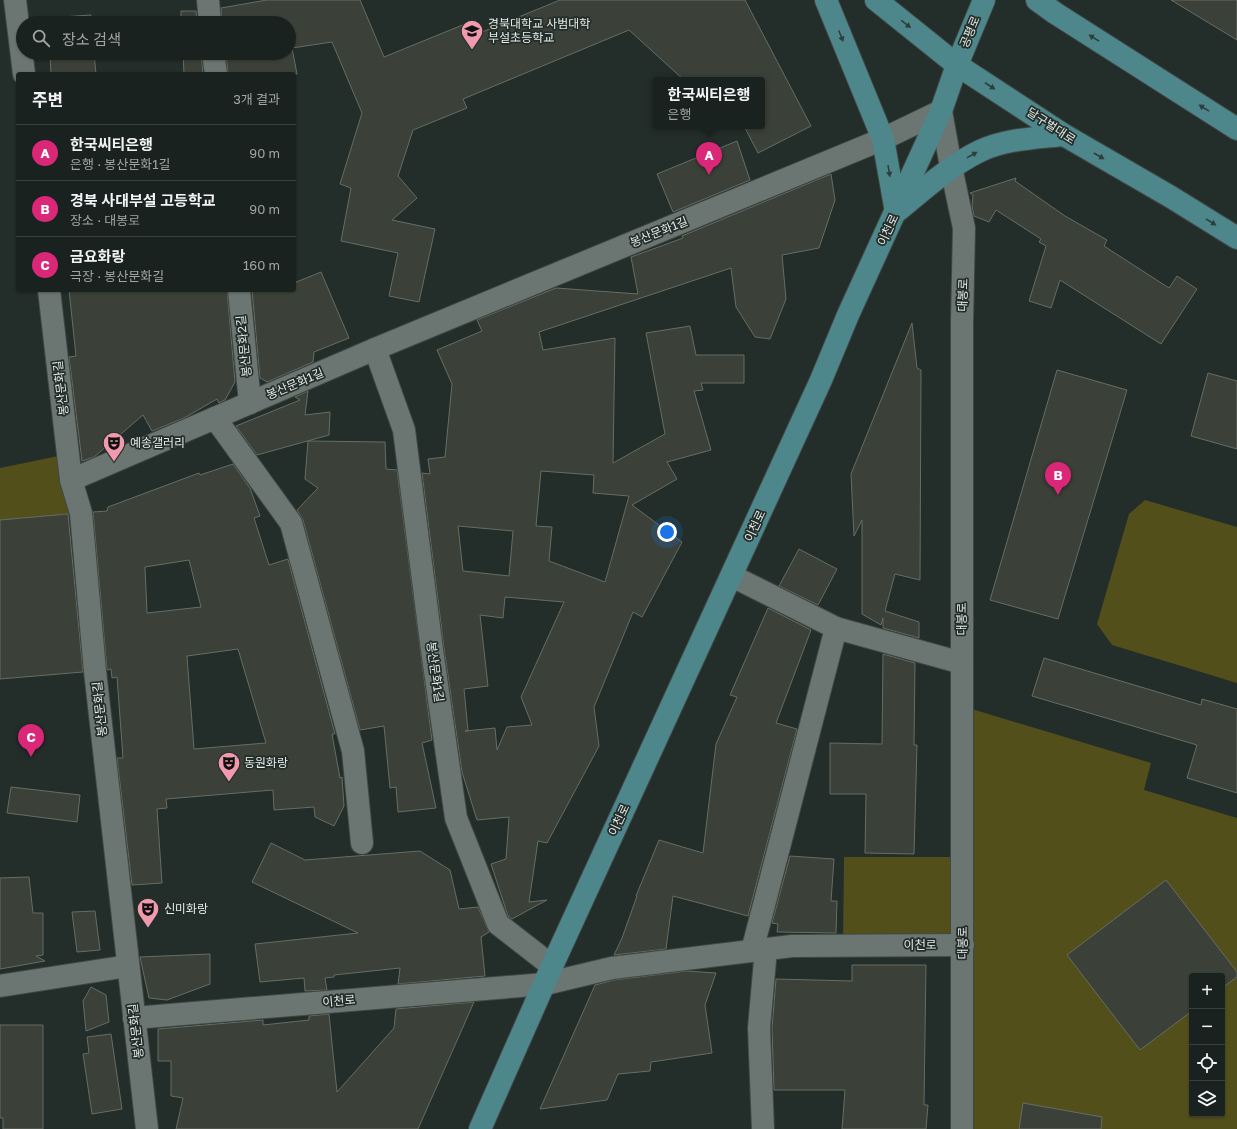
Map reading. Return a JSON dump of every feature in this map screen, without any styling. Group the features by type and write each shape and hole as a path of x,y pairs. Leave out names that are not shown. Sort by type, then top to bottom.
{"main road":[{"path":"826,0 883,139 896,212 951,167 981,150 1014,141 1064,135"},
{"name":"달구벌대로","path":"876,0 957,64 1064,135 1171,197 1237,238"},
{"name":"공평로","path":"957,64 984,0"},
{"path":"1037,0 1237,129"},
{"name":"이천로","path":"480,1129 548,975 732,576 896,212 941,111 957,64"}],"street":[{"path":"15,0 17,16"},
{"path":"208,0 209,16"},
{"path":"22,60 24,72"},
{"path":"214,60 216,72"},
{"name":"봉산문화1길","path":"71,480 375,349 883,139 941,111"},
{"name":"대봉로","path":"941,111 964,228 962,336 962,1129"},
{"name":"봉산문화길","path":"49,292 71,480 81,513 95,671 147,1129"},
{"name":"봉산문화2길","path":"238,292 250,403"},
{"name":"봉산문화1길","path":"375,349 404,430 432,650 456,818 498,924 548,975"},
{"path":"215,418 291,523 353,751 362,843"},
{"path":"732,576 836,628 962,663"},
{"path":"763,1129 758,1028 759,950 836,628"},
{"name":"이천로","path":"134,1018 612,968 792,946 963,945"},
{"path":"0,986 128,966"}],"shaded area":[{"path":"68,454 81,513 0,520 0,468"},
{"path":"1145,500 1237,527 1237,683 1112,645 1097,624 1129,514"},
{"path":"962,706 1151,763 1144,790 1237,818 1237,1129 962,1129 963,945 843,945 844,857 963,857"}],"building":[{"path":"267,0 360,0 384,57 465,24 470,37 560,0 745,0 811,126 758,153 746,129 765,129 765,77 681,77 629,30 463,99 467,108 413,130 398,176 417,198 392,220 435,229 419,302 389,296 398,253 341,241 351,188 340,184 362,113 332,42 296,47 296,16 222,16 221,8"},
{"path":"1171,0 1237,0 1237,40"},
{"path":"181,11 196,11 196,16 181,16"},
{"path":"50,60 95,60 96,72 51,72"},
{"path":"183,60 202,60 203,72 184,72"},
{"path":"227,60 294,60 297,74 296,72 228,72"},
{"path":"737,141 750,180 673,212 657,174"},
{"path":"831,174 835,200 819,248 782,255 786,299 770,339 755,337 736,307 731,268 539,332 543,350 615,338 613,463 665,434 646,333 690,326 696,355 744,355 744,383 701,383 703,390 694,391 711,450 667,462 677,479 632,505 682,542 642,617 633,612 594,707 599,746 547,843 538,841 529,902 547,900 512,919 508,916 491,864 506,859 509,817 477,820 462,772 444,648 422,473 430,474 428,459 445,457 452,384 437,350 482,331 477,320 556,288 638,294 631,257 683,238 682,236","holes":["541,471 594,475 593,493 629,496 605,582 549,561 552,527 536,526","458,526 513,531 509,576 463,571","505,597 564,602 521,697 532,725 507,727 497,750 495,728 468,731 464,689 488,686 480,615 503,618"]},
{"path":"1016,178 1015,181 1065,216 1107,240 1104,246 1169,288 1177,276 1197,289 1161,344 1060,280 1051,308 1029,301 1046,246 1039,242 1041,239 996,210 989,222 974,216 972,206 973,195 970,193"},
{"path":"321,272 349,338 314,352 313,362 267,382 260,378 252,292 296,292 296,282"},
{"path":"69,292 227,292 235,382 225,400 219,403 217,399 184,418 152,431 143,415 94,457 82,461 69,357 76,356"},
{"path":"912,323 917,368 921,370 920,580 895,574 885,611 919,622 919,638 883,628 883,618 881,625 862,614 862,520 854,536 851,474"},
{"path":"1057,370 1127,390 1058,619 990,600"},
{"path":"1208,373 1237,381 1237,449 1191,436"},
{"path":"308,391 305,415 330,412 329,435 257,455 236,426 300,400 295,397"},
{"path":"308,441 385,442 386,469 397,470 432,740 422,743 436,808 398,812 396,787 390,788 384,726 360,730 303,520 297,510 318,488 305,479"},
{"path":"233,464 250,488 260,516 254,518 269,565 288,559 335,734 332,734 340,778 342,777 344,806 334,826 315,817 314,807 274,810 273,790 166,799 167,808 157,809 162,883 132,885 117,758 123,758 117,677 112,678 111,669 107,670 93,512 107,511 108,507 199,473 200,475","holes":["189,560 201,607 147,613 145,567","238,649 266,743 194,749 187,656"]},
{"path":"68,514 83,672 0,679 0,520"},
{"path":"799,549 837,569 818,605 779,586"},
{"path":"768,608 811,630 776,723 797,729 748,916 673,896 666,949 614,955 622,938 636,896 659,840 703,853 716,744 737,697 730,695"},
{"path":"883,654 915,663 914,745 917,745 914,854 865,853 866,794 830,794 830,743 882,744"},
{"path":"1044,658 1201,705 1202,699 1237,709 1237,793 1187,778 1197,745 1032,696"},
{"path":"11,787 80,795 77,822 7,813"},
{"path":"271,843 305,860 420,851 450,870 459,909 478,907 489,932 481,937 485,976 398,984 400,968 334,975 334,977 325,978 327,990 305,991 304,978 260,982 255,944 358,933 252,882"},
{"path":"790,856 834,859 831,901 837,901 836,933 777,932 778,924 772,923"},
{"path":"29,877 33,913 43,913 43,955 36,956 45,961 0,969 0,878"},
{"path":"1166,880 1237,972 1237,977 1225,986 1225,973 1189,973 1189,1013 1140,1050 1067,955"},
{"path":"95,911 100,950 77,952 72,912"},
{"path":"210,954 210,984 167,1000 149,998 140,957"},
{"path":"852,965 926,965 924,1105 928,1105 926,1129 842,1129 845,1090 774,1090 772,1028 776,979 852,981"},
{"path":"687,971 716,973 705,1005 712,1053 651,1062 650,1071 618,1074 607,1100 540,1109 595,985 614,980"},
{"path":"91,987 106,995 109,1022 86,1031 83,1001"},
{"path":"474,1002 418,1129 176,1129 183,1098 171,1096 171,1061 158,1061 158,1029 263,1020 263,1025 309,1020 309,1016 329,1014 337,1092 394,1028 396,1009"},
{"path":"0,1025 43,1025 43,1129 3,1129 3,1118 0,1118"},
{"path":"111,1034 122,1109 92,1114 83,1054 89,1053 87,1037"},
{"path":"1023,1103 1102,1117 1101,1129 1019,1129"}],"place":[{"name":"경북대학교 사범대학 부설초등학교","path":"472,50"},
{"name":"한국씨티은행","path":"709,175"},
{"name":"예송갤러리","path":"114,462"},
{"name":"경북 사대부설 고등학교","path":"1058,495"},
{"name":"금요화랑","path":"31,757"},
{"name":"동원화랑","path":"229,782"},
{"name":"신미화랑","path":"148,928"}]}
